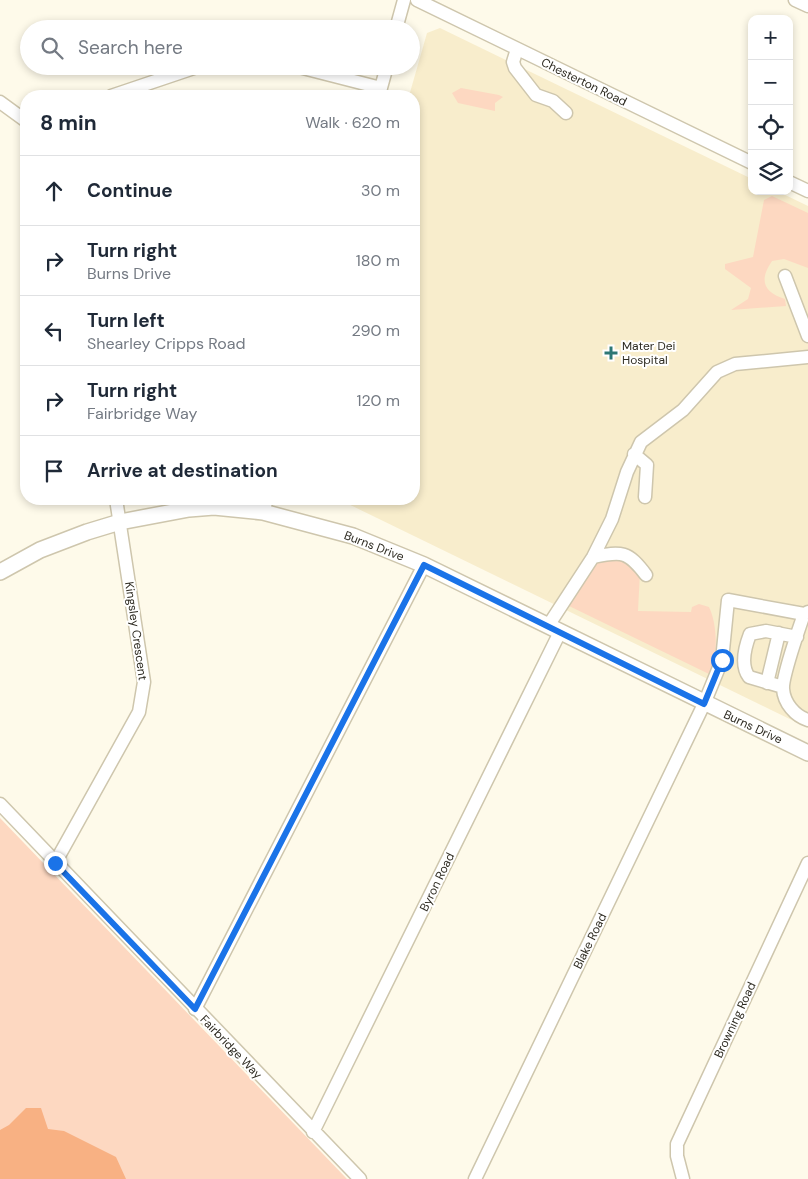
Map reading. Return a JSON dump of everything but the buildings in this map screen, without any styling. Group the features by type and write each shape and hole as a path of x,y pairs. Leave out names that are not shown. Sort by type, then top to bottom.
{"main road":[{"name":"Burns Drive","path":"0,572 40,550 120,522 189,509 265,506 352,536 424,565 704,704 808,753"}],"street":[{"path":"398,20 404,0"},
{"name":"Chesterton Road","path":"417,0 748,161"},
{"path":"795,0 808,6"},
{"path":"517,49 513,62 521,76 536,95 553,101 566,113"},
{"path":"129,90 173,75"},
{"path":"324,75 373,90"},
{"path":"380,90 384,75"},
{"path":"0,102 20,117"},
{"path":"793,184 808,191"},
{"path":"785,276 808,336"},
{"name":"Byron Road","path":"313,1132 554,629 612,519 634,454 641,442 683,410 717,372 735,364 808,357"},
{"path":"634,454 647,464 644,497"},
{"name":"Kingsley Crescent","path":"55,863 135,719 143,698 144,682 117,505"},
{"path":"214,507 218,505"},
{"path":"593,557 613,553 626,554 635,560 646,575"},
{"path":"195,1009 424,565"},
{"name":"Blake Road","path":"475,1179 704,704 722,660 728,600 806,613"},
{"path":"806,613 783,687 786,702 800,717 808,720"},
{"path":"783,687 749,677 745,672 745,653 748,640 754,632 766,631 797,637"},
{"path":"767,683 779,633"},
{"name":"Fairbridge Way","path":"0,804 360,1179"},
{"name":"Browning Road","path":"682,1179 677,1156 677,1144 808,863"}],"shaded area":[{"name":"Mater Dei Hospital","path":"440,28 748,177 748,195 785,195 808,206 808,728 350,505 420,505 420,90 411,90 415,75 420,75 420,58 427,33"},
{"path":"461,88 503,97 495,103 495,111 458,103 452,93"},
{"path":"772,196 808,213 808,268 784,259 772,261 765,274 765,284 772,293 785,299 786,306 731,310 748,299 751,288 725,269 725,264 753,257 764,200"},
{"path":"624,558 640,572 638,611 691,612 692,607 699,604 709,607 714,622 716,650 709,674 567,605 596,561"},
{"path":"0,818 347,1179 0,1179"},
{"path":"26,1108 41,1108 48,1129 64,1131 116,1157 126,1179 0,1179 0,1130 9,1125"}],"place":[{"name":"Mater Dei Hospital","path":"611,353"}],"route":[{"path":"55,863 195,1009 424,565 704,704 722,660"}]}
